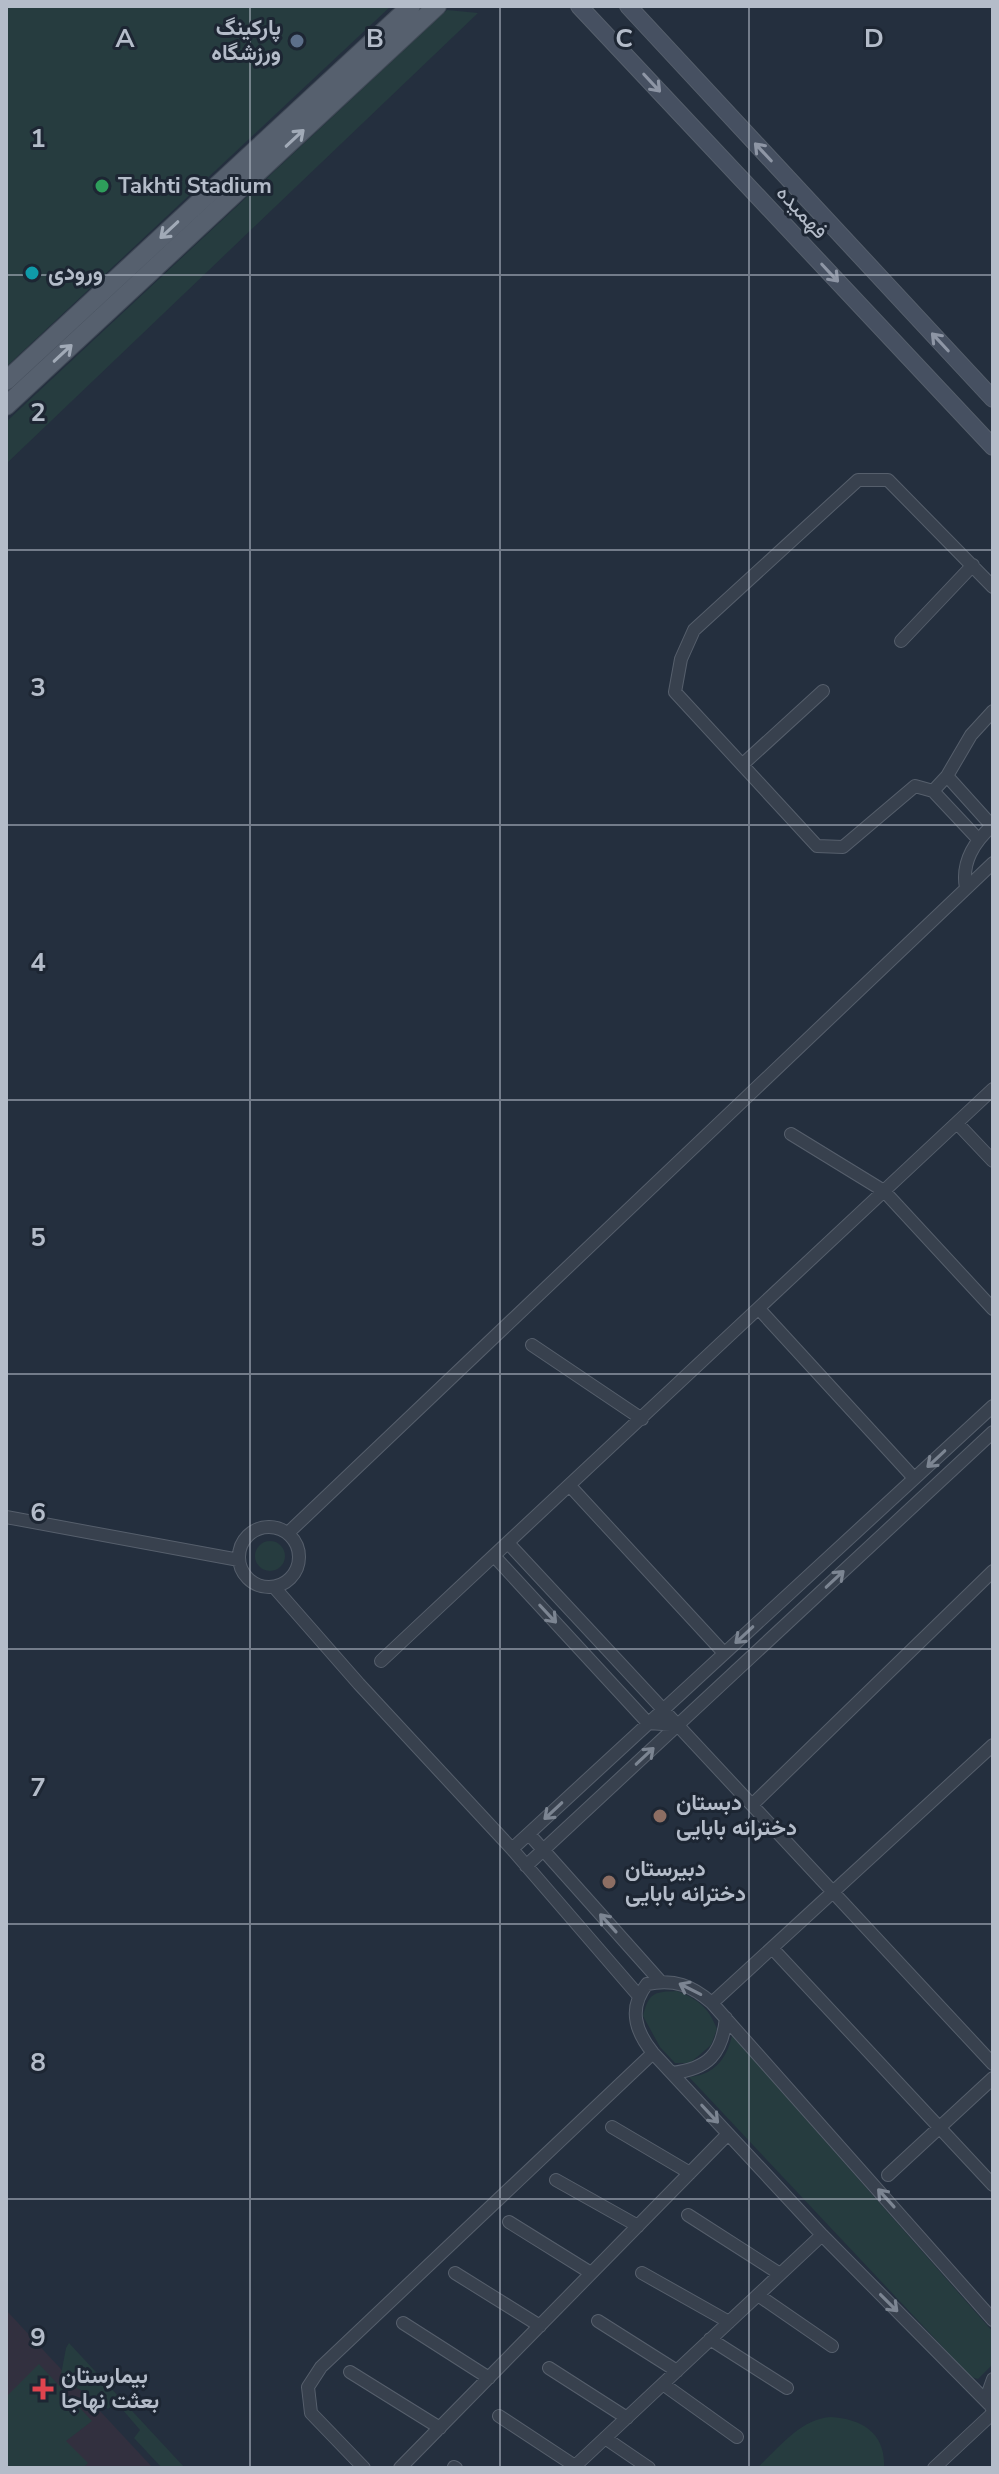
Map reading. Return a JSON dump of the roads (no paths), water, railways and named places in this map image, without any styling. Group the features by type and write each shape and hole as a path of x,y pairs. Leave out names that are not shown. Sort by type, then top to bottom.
{"main road":[{"path":"6,381 411,6"},
{"path":"6,406 437,6"},
{"name":"فهمیده","path":"579,6 993,447"},
{"name":"فهمیده","path":"628,6 993,399"}],"street":[{"path":"978,839 933,791 915,786 843,847 817,846 675,692 681,659 694,630 858,480 888,480 993,587"},
{"path":"901,641 973,565"},
{"path":"743,764 823,691"},
{"path":"933,791 947,776 971,735 993,711"},
{"path":"947,776 993,825 978,839 963,874 966,888"},
{"path":"288,1533 993,863"},
{"path":"381,1661 993,1089"},
{"path":"957,1123 993,1161"},
{"path":"791,1134 884,1191 993,1309"},
{"path":"759,1309 914,1478"},
{"path":"532,1345 642,1419"},
{"path":"512,1849 993,1406"},
{"path":"526,1866 993,1432"},
{"path":"570,1486 724,1653"},
{"path":"6,1517 239,1560"},
{"path":"269,1527 288,1533 298,1550 297,1569 284,1583 274,1587 264,1587 247,1578 239,1560 243,1541 259,1528 269,1527"},
{"path":"509,1544 993,2064"},
{"path":"495,1557 648,1723 678,1725"},
{"path":"752,1805 993,1571"},
{"path":"274,1587 512,1849 638,1995"},
{"path":"712,2003 993,1745"},
{"path":"529,1834 660,1981"},
{"path":"772,1948 993,2185"},
{"path":"992,2409 822,2235 641,2039 635,2010 638,1995 647,1984 676,1982 694,1988 712,2003 993,2320"},
{"path":"672,2073 699,2067 708,2061 724,2039 726,2018"},
{"path":"364,2468 311,2413 308,2387 321,2367 653,2053"},
{"path":"888,2175 993,2078"},
{"path":"612,2127 690,2173"},
{"path":"400,2468 728,2134"},
{"path":"556,2180 638,2226"},
{"path":"688,2215 780,2274"},
{"path":"509,2222 591,2273"},
{"path":"499,2416 574,2467 822,2235"},
{"path":"455,2273 540,2326"},
{"path":"642,2273 729,2322"},
{"path":"758,2295 832,2346"},
{"path":"598,2321 677,2371"},
{"path":"403,2323 489,2378"},
{"path":"710,2339 787,2388"},
{"path":"549,2368 627,2418"},
{"path":"350,2372 440,2428"},
{"path":"992,2409 988,2393 993,2379"},
{"path":"663,2384 737,2437"},
{"path":"934,2468 992,2409"},
{"path":"605,2438 649,2468"}],"place":[{"name":"پارکینگ ورزشگاه","path":"297,41"},
{"name":"Takhti Stadium","path":"102,186"},
{"name":"ورودی","path":"32,273"},
{"name":"دبستان دخترانه بابایی","path":"660,1816"},
{"name":"دبیرستان دخترانه بابایی","path":"609,1882"},
{"name":"بیمارستان بعثت نهاجا","path":"43,2389"}]}
